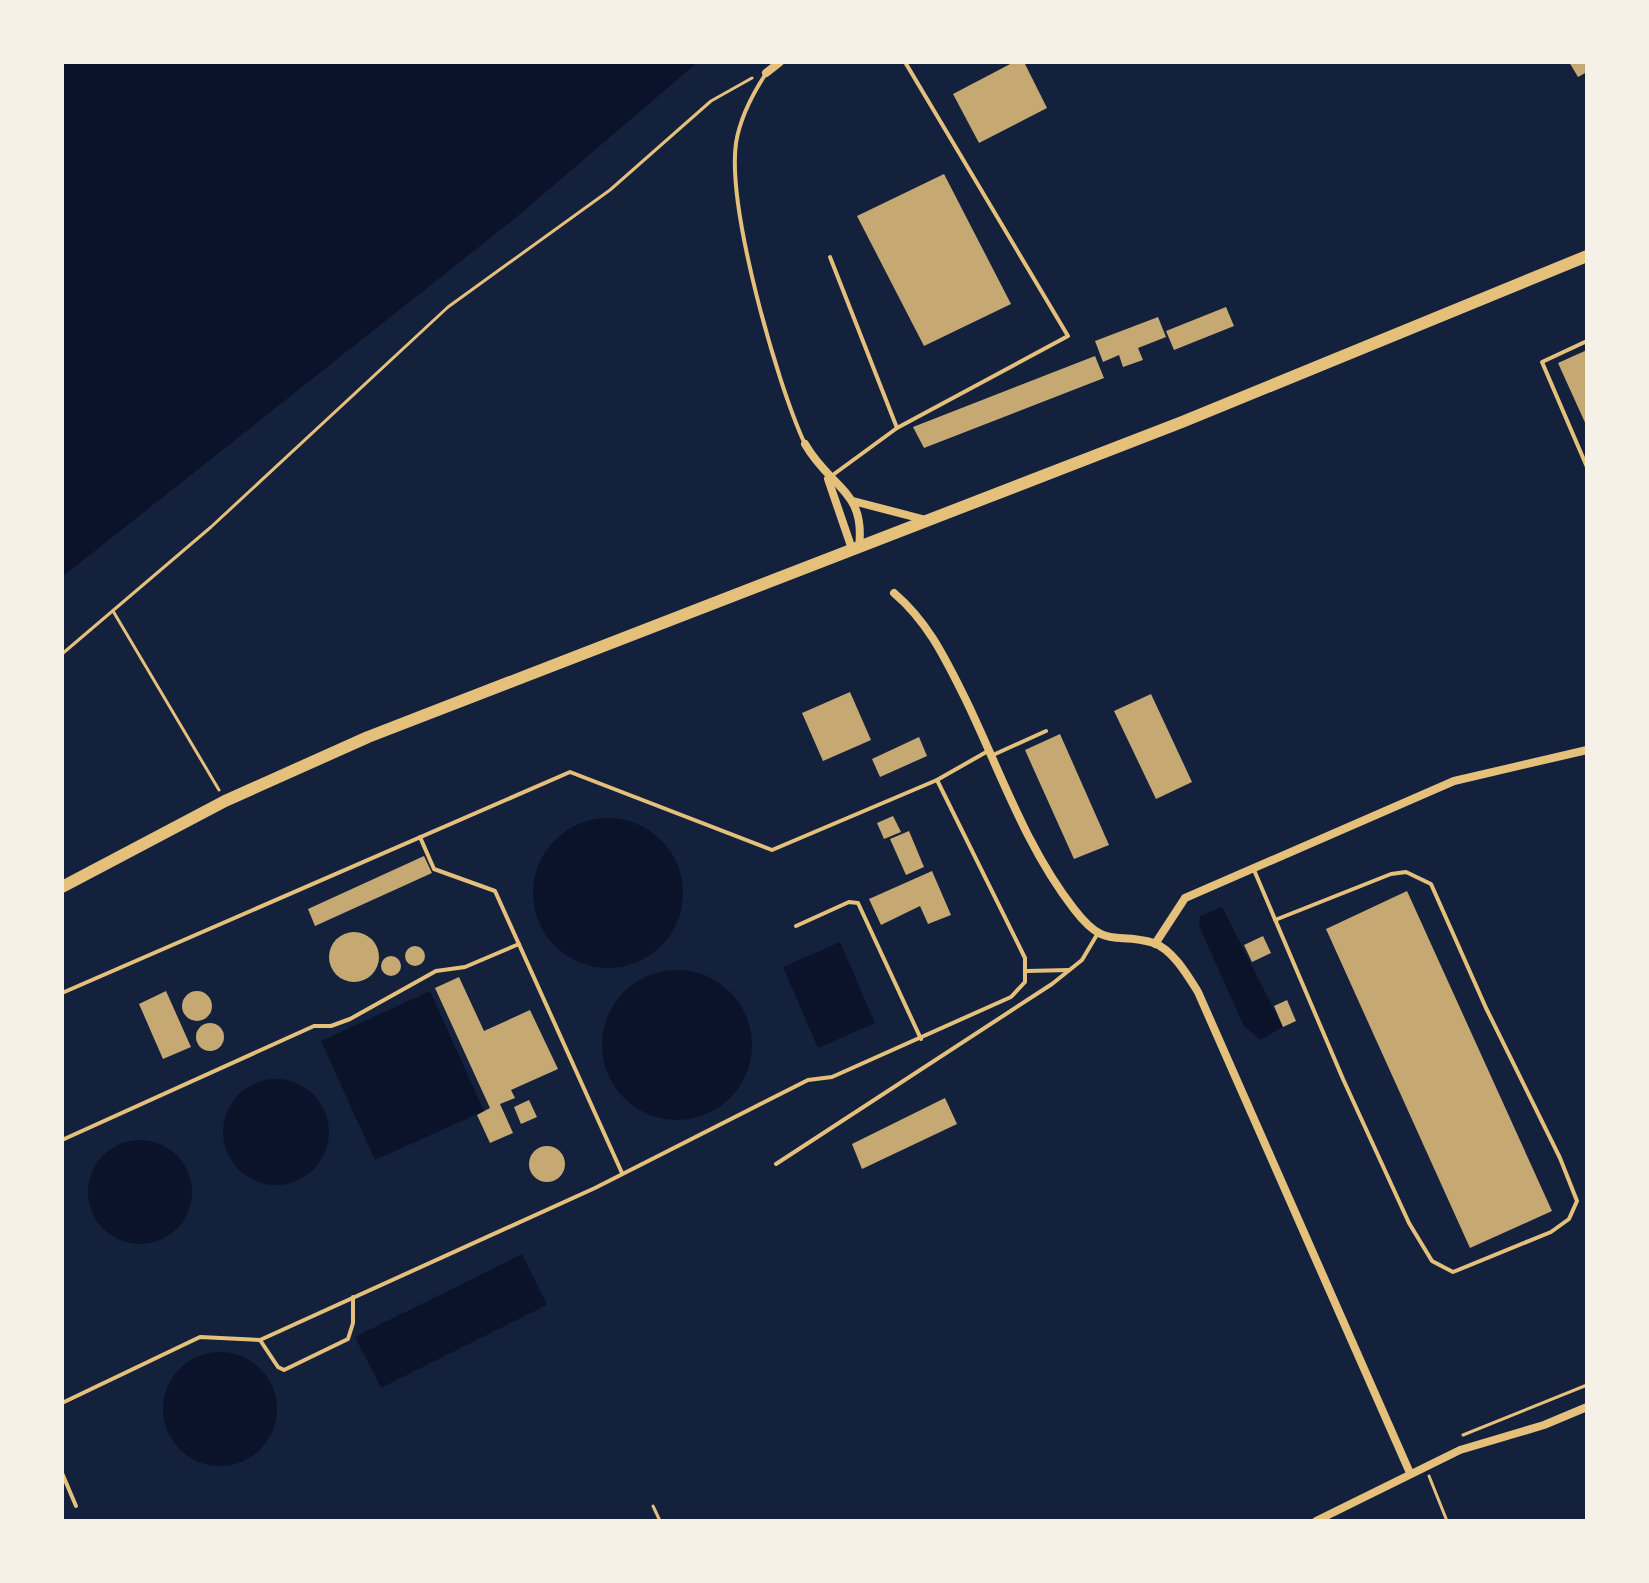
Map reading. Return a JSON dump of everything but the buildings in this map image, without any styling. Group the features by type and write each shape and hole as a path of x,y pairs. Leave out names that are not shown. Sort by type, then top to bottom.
{"main road":[{"path":"62,887 225,801 441,707 1182,422 1587,256"}],"street":[{"path":"766,73 780,62"},
{"path":"805,444 828,478 856,548"},
{"path":"828,478 853,501 861,519 856,548"},
{"path":"853,501 929,521"},
{"path":"894,593 936,639 1035,849 1074,910 1098,933 1117,940 1155,944 1184,968 1198,992 1410,1473"},
{"path":"1155,944 1185,898 1454,781 1587,750"},
{"path":"1316,1521 1460,1450 1544,1425 1587,1407"}],"lane":[{"path":"828,478 897,428 1068,336 905,62"},
{"path":"766,73 742,120 736,141 736,189 763,311 805,444"},
{"path":"830,257 897,428"},
{"path":"1587,341 1542,362 1587,467"},
{"path":"62,993 570,772 772,850 1046,731"},
{"path":"62,1403 200,1337 260,1340 623,1174 808,1080 832,1077 1011,997 1020,989 1027,971 1009,922 937,780"},
{"path":"420,837 434,869 495,891 623,1174"},
{"path":"1254,870 1275,920 1349,1094 1409,1223 1432,1261 1453,1272 1551,1232 1569,1219 1577,1201 1560,1158 1486,1008 1431,884 1406,872 1391,874 1275,920"},
{"path":"796,926 849,902 858,903 921,1039"},
{"path":"776,1164 914,1077 1070,970 1082,960 1098,933"},
{"path":"62,1140 314,1026 331,1026 350,1019 436,971 465,967 519,944"},
{"path":"1027,971 1070,970"},
{"path":"260,1340 284,1370 348,1339 353,1323 353,1297"},
{"path":"62,1473 76,1506"}],"path":[{"path":"62,654 211,527 448,307 610,190 711,101 766,73"},
{"path":"113,610 225,801"},
{"path":"1452,1439 1587,1385"},
{"path":"1425,1466 1447,1521"},
{"path":"653,1506 660,1521"}],"water":[{"path":"62,62 698,62 513,220 62,577"},
{"path":"608,818 637,824 661,840 677,864 683,893 677,922 661,946 637,962 608,968 579,962 555,946 539,922 533,893 539,864 555,840 579,824"},
{"path":"1222,907 1283,1027 1260,1040 1244,1026 1199,926 1200,916"},
{"path":"840,942 875,1023 818,1048 783,967"},
{"path":"677,970 706,976 730,992 746,1016 752,1045 746,1074 730,1098 706,1114 677,1120 648,1114 624,1098 608,1074 602,1045 608,1016 624,992 648,976"},
{"path":"430,991 484,1111 375,1160 321,1041"},
{"path":"276,1079 296,1083 313,1095 325,1112 329,1132 325,1152 313,1169 296,1181 276,1185 256,1181 239,1169 227,1152 223,1132 227,1112 239,1095 256,1083"},
{"path":"140,1140 160,1144 177,1155 188,1172 192,1192 188,1212 177,1229 160,1240 140,1244 120,1240 103,1229 92,1212 88,1192 92,1172 103,1155 120,1144"},
{"path":"522,1254 547,1305 381,1388 355,1337"},
{"path":"220,1352 242,1357 260,1369 272,1387 277,1409 272,1431 260,1449 242,1461 220,1466 198,1461 180,1449 168,1431 163,1409 168,1387 180,1369 198,1357"}]}
